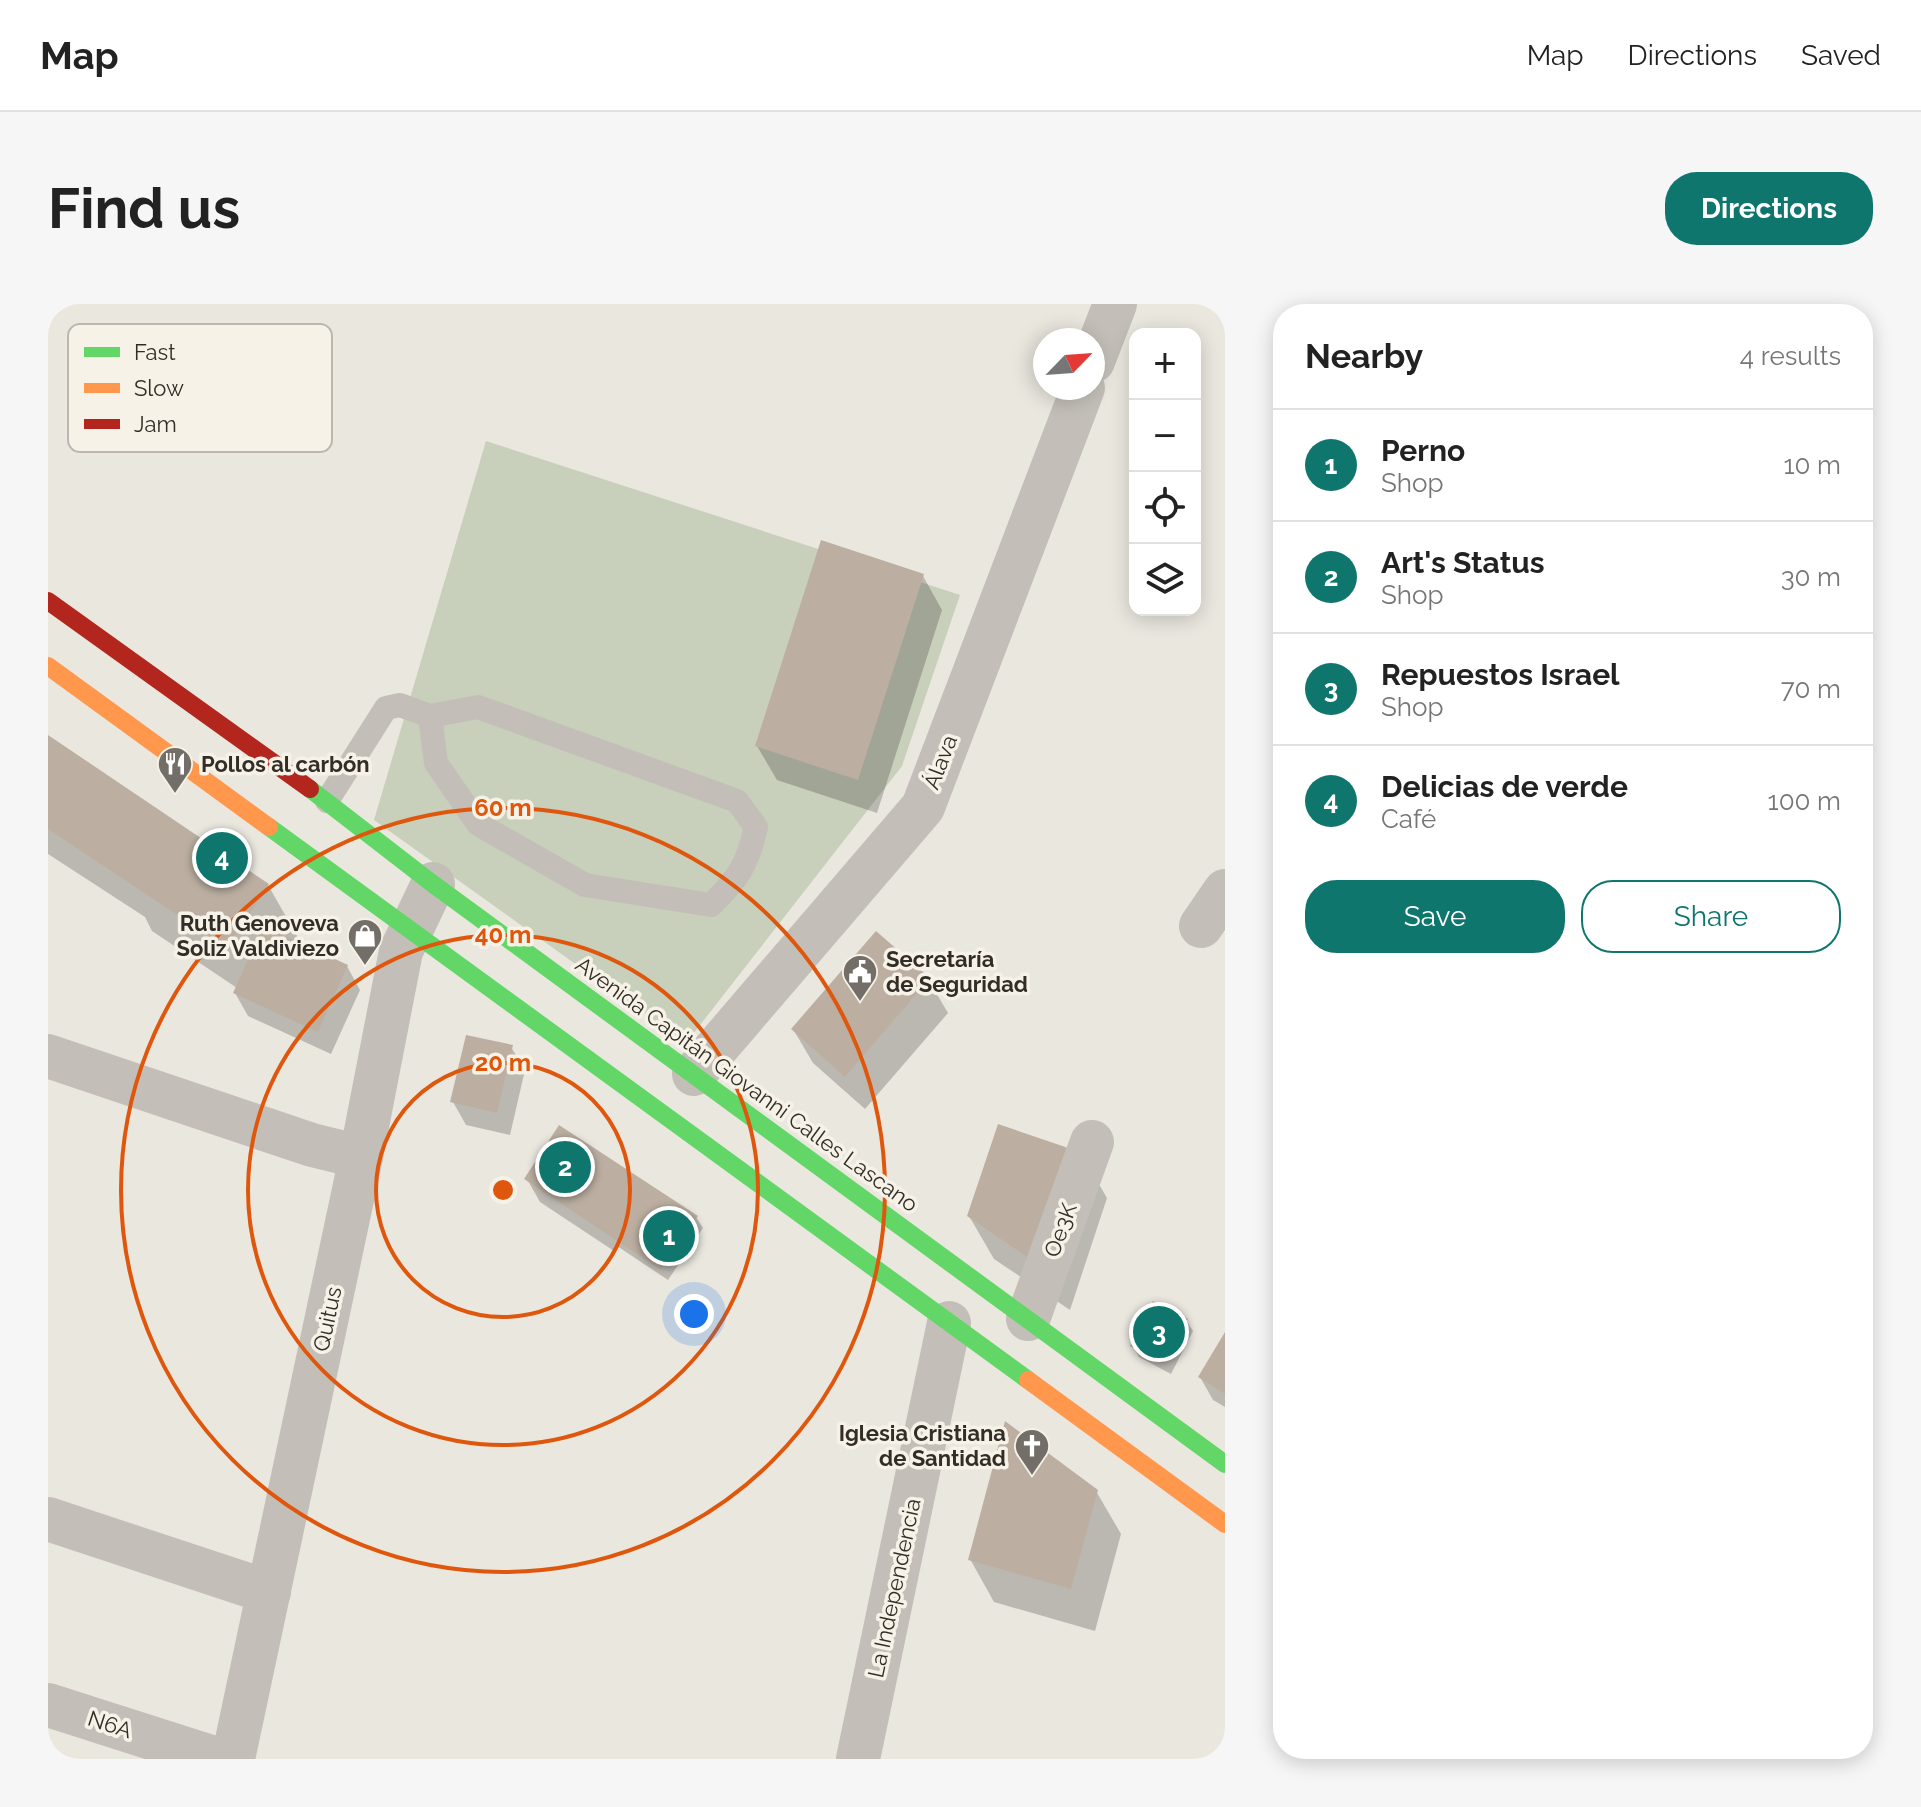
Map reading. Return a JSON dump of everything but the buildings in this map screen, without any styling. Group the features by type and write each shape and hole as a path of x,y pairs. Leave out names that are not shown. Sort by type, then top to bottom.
{"main road":[{"name":"Avenida Capitán Giovanni Calles Lascano","path":"48,601 327,801 433,884 1225,1464"},
{"path":"48,666 1225,1524"}],"street":[{"path":"1105,330 1115,304"},
{"name":"Álava","path":"694,1074 923,807 1078,400"},
{"name":"Quitus","path":"233,1759 361,1157 401,951 433,884"},
{"path":"48,1056 312,1145 361,1157"},
{"name":"Oe3K","path":"1028,1319 1092,1142"},
{"name":"La Independencia","path":"858,1759 949,1323"},
{"path":"48,1519 269,1592"},
{"name":"N6A","path":"48,1705 217,1759"}],"lane":[{"path":"327,801 386,708 400,705 430,716 478,707 737,801 756,827 749,858 733,884 711,905 585,885 478,824 436,763 430,716"}],"green space":[{"path":"486,441 960,595 902,766 686,1043 374,820"}],"traffic: fast":[{"path":"310,789 433,884 1225,1464"},
{"path":"269,827 1028,1380"}],"traffic: slow":[{"path":"48,666 269,827"},
{"path":"1028,1380 1225,1524"}],"traffic: jam":[{"path":"48,601 310,789"}],"place":[{"name":"Pollos al carbón","path":"175,795"},
{"name":"Delicias de verde","path":"222,858"},
{"name":"Ruth Genoveva Soliz Valdiviezo","path":"365,967"},
{"name":"Secretaría de Seguridad","path":"860,1003"},
{"name":"Art's Status","path":"565,1167"},
{"name":"Perno","path":"669,1236"},
{"name":"Repuestos Israel","path":"1159,1332"},
{"name":"Iglesia Cristiana de Santidad","path":"1032,1477"}]}
